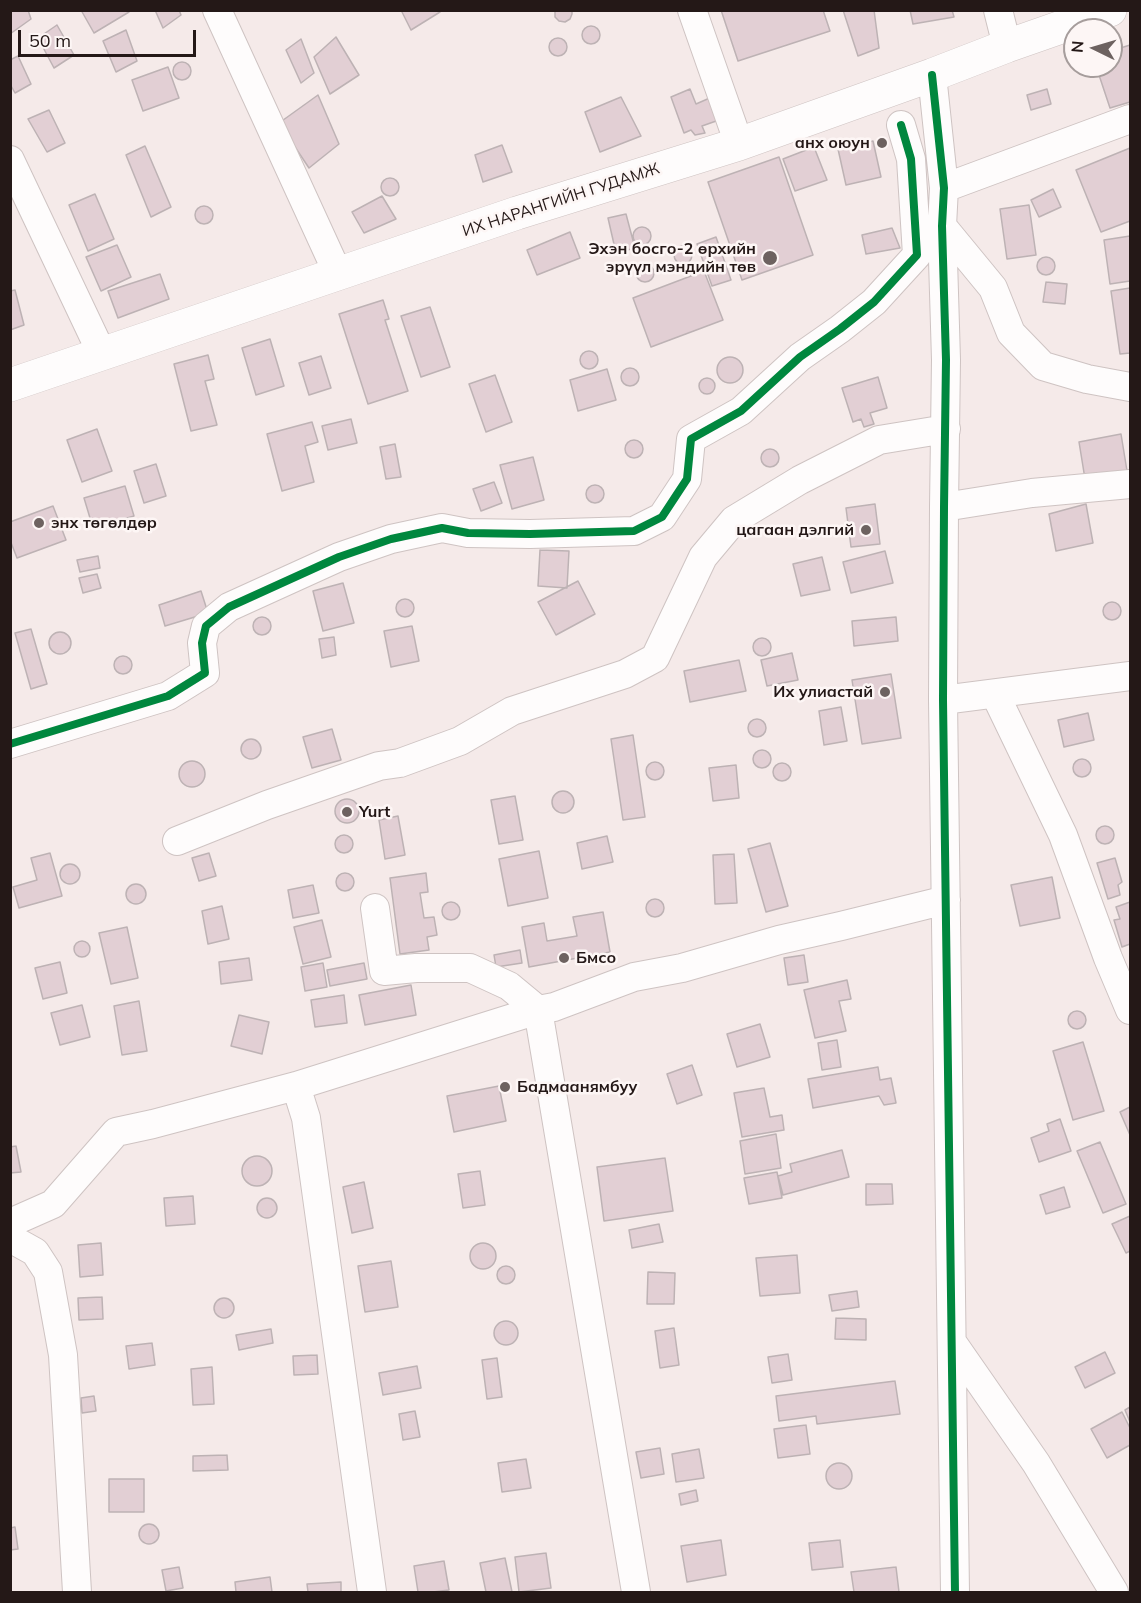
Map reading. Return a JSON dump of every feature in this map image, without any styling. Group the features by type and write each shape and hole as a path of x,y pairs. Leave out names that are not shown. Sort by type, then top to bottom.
{"main road":[{"name":"ИХ НАРАНГИЙН ГУДАМЖ","path":"10,384 517,213 739,144 1110,10"}],"street":[{"path":"217,10 338,274"},
{"path":"692,10 739,144"},
{"path":"998,10 1007,46"},
{"path":"932,75 944,188 942,225 946,429 943,700 955,1593"},
{"path":"944,188 1131,119"},
{"path":"10,744 168,696 205,674 202,643 206,626 229,607 339,557 391,539 442,528 489,534 634,531 662,517 687,479 691,439 741,411 800,357 874,302 917,255 911,159 902,125"},
{"path":"10,160 102,354"},
{"path":"942,225 993,288 1011,333 1043,366 1087,379 1131,387"},
{"path":"177,841 267,805 379,766 400,763 460,741 512,711 625,674 655,657 704,557 734,520 800,480 879,440 946,429"},
{"path":"944,507 1032,494 1131,484"},
{"path":"943,700 1131,676"},
{"path":"995,694 1063,836 1108,958 1131,1010"},
{"path":"10,1223 53,1204 116,1132 296,1086 538,1010 554,1007 634,977 682,968 780,940 946,900"},
{"path":"375,908 384,971 416,968 470,968 509,986 538,1010 636,1593"},
{"path":"296,1086 306,1119 372,1593"},
{"path":"10,1240 35,1252 48,1272 63,1355 77,1593"},
{"path":"951,1342 1036,1463 1114,1593"}],"building":[{"path":"10,10 28,10 31,19 10,34"},
{"path":"81,10 127,10 129,12 94,33"},
{"path":"155,10 179,10 181,15 163,28"},
{"path":"401,10 440,10 440,12 411,30"},
{"path":"555,10 572,10 570,19 565,22 559,21 555,17"},
{"path":"721,10 823,10 830,31 738,61"},
{"path":"843,10 874,10 879,48 858,56"},
{"path":"910,10 952,10 954,17 913,24"},
{"path":"57,25 74,55 54,68 38,38"},
{"path":"591,26 597,29 600,35 597,41 591,44 585,41 582,35 585,29"},
{"path":"126,30 137,61 116,72 103,41"},
{"path":"336,37 359,75 330,94 314,57"},
{"path":"558,38 564,41 567,47 564,53 558,56 552,53 549,47 552,41"},
{"path":"301,39 314,73 301,83 286,50"},
{"path":"1130,45 1130,102 1110,108 1100,78 1123,78 1123,47"},
{"path":"18,56 31,84 15,93 10,84 10,60"},
{"path":"182,62 188,65 191,71 188,77 182,80 176,77 173,71 176,65"},
{"path":"168,67 179,98 143,111 132,80"},
{"path":"690,89 696,104 712,97 719,120 702,126 705,133 695,135 691,130 684,133 671,97"},
{"path":"1047,89 1051,104 1031,110 1027,95"},
{"path":"318,95 339,144 309,168 279,123"},
{"path":"621,97 641,136 600,152 585,112"},
{"path":"49,110 65,143 47,152 28,119"},
{"path":"873,141 881,177 846,185 838,149"},
{"path":"502,145 512,172 483,182 475,155"},
{"path":"145,146 171,207 151,217 126,155"},
{"path":"814,147 827,180 795,191 783,159"},
{"path":"1130,148 1130,221 1101,232 1076,170"},
{"path":"779,157 813,255 742,280 708,182"},
{"path":"390,178 396,181 399,187 396,193 390,196 384,193 381,187 384,181"},
{"path":"1053,189 1061,207 1039,217 1031,200"},
{"path":"95,194 114,239 88,251 69,205"},
{"path":"382,196 396,219 364,233 352,212"},
{"path":"1029,205 1036,255 1007,259 1000,209"},
{"path":"204,206 210,209 213,215 210,221 204,224 198,221 195,215 198,209"},
{"path":"626,214 635,248 616,253 608,218"},
{"path":"642,227 648,230 651,236 648,242 642,245 636,242 633,236 636,230"},
{"path":"892,228 900,248 866,254 862,235"},
{"path":"570,232 580,258 537,275 527,250"},
{"path":"1130,236 1130,281 1110,284 1104,240"},
{"path":"716,237 731,280 712,286 697,244"},
{"path":"117,245 131,277 101,291 86,257"},
{"path":"683,246 689,249 692,255 689,261 683,264 677,261 674,255 677,249"},
{"path":"1046,257 1052,260 1055,266 1052,272 1046,275 1040,272 1037,266 1040,260"},
{"path":"645,264 651,267 654,273 651,279 645,282 639,279 636,273 639,267"},
{"path":"704,271 723,320 651,347 633,298"},
{"path":"160,274 169,299 118,318 108,291"},
{"path":"1046,282 1067,284 1065,304 1043,302"},
{"path":"1130,288 1130,353 1120,354 1111,291"},
{"path":"15,290 24,325 10,330 10,291"},
{"path":"383,300 389,319 385,320 408,391 368,404 339,314"},
{"path":"430,307 450,367 421,377 401,316"},
{"path":"270,339 284,386 256,395 242,348"},
{"path":"589,351 595,354 598,360 595,366 589,369 583,366 580,360 583,354"},
{"path":"208,355 214,379 205,381 217,425 191,431 174,364"},
{"path":"321,356 331,388 309,395 299,363"},
{"path":"730,357 739,361 743,370 739,379 730,383 721,379 717,370 721,361"},
{"path":"630,368 636,371 639,377 636,383 630,386 624,383 621,377 624,371"},
{"path":"607,369 616,400 578,411 570,380"},
{"path":"495,375 512,422 486,432 469,384"},
{"path":"878,377 887,408 870,413 874,424 864,427 861,419 853,422 842,388"},
{"path":"704,378 710,378 715,386 713,392 704,394 699,389 699,383"},
{"path":"351,419 357,443 328,450 322,426"},
{"path":"312,422 318,442 305,446 314,482 282,491 267,434"},
{"path":"97,429 112,471 82,482 67,440"},
{"path":"1121,434 1128,477 1086,485 1079,442"},
{"path":"634,440 640,443 643,449 640,455 634,458 628,455 625,449 628,443"},
{"path":"395,444 401,477 386,479 380,447"},
{"path":"770,449 776,452 779,458 776,464 770,467 764,464 761,458 764,452"},
{"path":"533,457 544,500 512,509 500,465"},
{"path":"156,464 166,496 144,503 134,471"},
{"path":"494,482 502,503 481,511 473,489"},
{"path":"595,485 601,488 604,494 601,500 595,503 589,500 586,494 589,488"},
{"path":"125,486 134,516 93,528 84,498"},
{"path":"875,504 880,544 851,547 846,508"},
{"path":"1086,504 1093,543 1056,551 1049,514"},
{"path":"53,506 66,540 17,558 10,540 10,522"},
{"path":"540,550 569,551 567,588 538,586"},
{"path":"885,551 893,583 851,593 843,562"},
{"path":"98,556 100,568 80,572 77,560"},
{"path":"822,557 830,590 801,596 793,564"},
{"path":"97,574 101,588 83,593 79,578"},
{"path":"578,581 595,614 556,635 538,602"},
{"path":"343,583 354,623 323,631 313,591"},
{"path":"201,591 208,613 165,626 159,605"},
{"path":"405,599 411,602 414,608 411,614 405,617 399,614 396,608 399,602"},
{"path":"1112,602 1118,605 1121,611 1118,617 1112,620 1106,617 1103,611 1106,605"},
{"path":"262,617 268,620 271,626 268,632 262,635 256,632 253,626 256,620"},
{"path":"896,617 898,641 854,646 852,621"},
{"path":"412,626 419,661 391,667 384,631"},
{"path":"31,629 47,684 31,689 15,633"},
{"path":"60,632 68,635 71,643 68,651 60,654 52,651 49,643 52,635"},
{"path":"334,637 336,655 322,658 319,639"},
{"path":"762,638 768,641 771,647 768,653 762,656 756,653 753,647 756,641"},
{"path":"792,653 798,680 767,686 761,660"},
{"path":"123,656 129,659 132,665 129,671 123,674 117,671 114,665 117,659"},
{"path":"739,660 746,691 690,702 684,671"},
{"path":"891,674 901,738 862,744 852,680"},
{"path":"841,707 847,741 824,745 819,711"},
{"path":"1088,713 1094,740 1064,747 1058,720"},
{"path":"757,719 763,722 766,728 763,734 757,737 751,734 748,728 751,722"},
{"path":"332,729 341,760 312,768 303,737"},
{"path":"633,735 645,817 623,820 611,739"},
{"path":"251,739 258,742 261,749 258,756 251,759 244,756 241,749 244,742"},
{"path":"762,750 768,753 771,759 768,765 762,768 756,765 753,759 756,753"},
{"path":"1082,759 1088,762 1091,768 1088,774 1082,777 1076,774 1073,768 1076,762"},
{"path":"192,761 201,765 205,774 201,783 192,787 183,783 179,774 183,765"},
{"path":"655,762 661,765 664,771 661,777 655,780 649,777 646,771 649,765"},
{"path":"782,763 788,766 791,772 788,778 782,781 776,778 773,772 776,766"},
{"path":"736,765 739,798 713,801 709,768"},
{"path":"563,791 571,794 574,802 571,810 563,813 555,810 552,802 555,794"},
{"path":"515,796 523,840 499,844 491,800"},
{"name":"Yurt","path":"342,799 352,799 359,806 359,816 352,823 342,823 335,816 335,806"},
{"path":"398,816 405,855 385,859 379,820"},
{"path":"1105,826 1111,829 1114,835 1111,841 1105,844 1099,841 1096,835 1099,829"},
{"name":"Yurt","path":"344,835 350,838 353,844 350,850 344,853 338,850 335,844 338,838"},
{"path":"607,836 613,862 582,869 577,843"},
{"path":"770,843 788,906 766,912 748,849"},
{"path":"539,851 548,898 508,906 499,859"},
{"path":"50,853 62,896 19,908 13,887 37,880 31,858"},
{"path":"209,853 216,876 199,881 192,858"},
{"path":"734,854 737,903 715,904 713,855"},
{"path":"1115,858 1122,882 1118,885 1120,895 1108,899 1097,863"},
{"path":"70,864 77,867 80,874 77,881 70,884 63,881 60,874 63,867"},
{"path":"345,873 351,876 354,882 351,888 345,891 339,888 336,882 339,876"},
{"path":"426,873 428,892 420,893 424,918 434,917 437,935 427,937 429,950 400,954 390,878"},
{"path":"1052,877 1060,918 1020,926 1011,885"},
{"path":"136,884 143,887 146,894 143,901 136,904 129,901 126,894 129,887"},
{"path":"313,885 319,913 293,918 288,890"},
{"path":"655,899 661,902 664,908 661,914 655,917 649,914 646,908 649,902"},
{"path":"451,902 457,905 460,911 457,917 451,920 445,917 442,911 445,905"},
{"path":"1130,902 1130,944 1122,947 1114,920 1120,919 1116,907"},
{"path":"222,906 229,939 208,944 202,911"},
{"path":"603,912 610,952 529,967 522,927 544,923 547,941 577,936 573,917"},
{"path":"322,920 331,957 303,964 294,927"},
{"path":"127,927 138,978 111,984 99,933"},
{"path":"79,941 85,941 90,949 88,955 79,957 74,952 74,946"},
{"path":"520,950 522,963 496,967 494,955"},
{"path":"804,955 808,982 788,985 784,958"},
{"path":"249,958 252,980 221,984 219,962"},
{"path":"60,962 67,993 43,999 35,968"},
{"path":"323,963 327,987 305,991 301,967"},
{"path":"364,963 367,979 330,986 327,970"},
{"path":"847,980 851,999 839,1001 846,1031 815,1038 804,990"},
{"path":"411,985 416,1015 365,1025 359,995"},
{"path":"344,995 347,1023 315,1027 311,1000"},
{"path":"139,1001 147,1051 122,1055 114,1006"},
{"path":"82,1005 90,1037 60,1045 51,1013"},
{"path":"1073,1011 1081,1011 1086,1016 1084,1027 1073,1029 1068,1024 1068,1016"},
{"path":"239,1015 269,1022 262,1054 231,1046"},
{"path":"760,1024 770,1057 737,1067 727,1034"},
{"path":"837,1040 841,1067 822,1070 818,1043"},
{"path":"1083,1042 1104,1111 1073,1120 1053,1051"},
{"path":"692,1065 702,1095 677,1104 667,1074"},
{"path":"878,1067 880,1080 891,1078 896,1103 884,1105 879,1096 813,1108 808,1079"},
{"path":"499,1086 506,1121 454,1132 447,1096"},
{"path":"764,1088 770,1117 782,1115 784,1130 742,1137 734,1093"},
{"path":"1130,1107 1130,1135 1120,1112"},
{"path":"1060,1119 1071,1151 1039,1162 1031,1138 1049,1131 1047,1124"},
{"path":"776,1134 781,1168 745,1174 740,1141"},
{"path":"1100,1142 1126,1204 1103,1213 1077,1151"},
{"path":"16,1146 21,1172 10,1173 10,1147"},
{"path":"842,1150 849,1177 783,1195 778,1176 792,1172 790,1164"},
{"path":"257,1156 268,1160 272,1171 268,1182 257,1186 246,1182 242,1171 246,1160"},
{"path":"665,1158 673,1211 604,1221 597,1167"},
{"path":"480,1171 485,1205 463,1208 458,1174"},
{"path":"777,1172 782,1198 749,1204 744,1178"},
{"path":"364,1182 373,1228 352,1233 343,1187"},
{"path":"866,1184 892,1184 893,1204 866,1205"},
{"path":"1064,1187 1070,1207 1046,1214 1040,1195"},
{"path":"193,1196 195,1224 166,1226 164,1198"},
{"path":"267,1198 274,1201 277,1208 274,1215 267,1218 260,1215 257,1208 260,1201"},
{"path":"1130,1216 1130,1251 1126,1253 1112,1224"},
{"path":"659,1224 663,1242 632,1248 629,1230"},
{"path":"101,1243 103,1275 80,1277 78,1245"},
{"path":"483,1243 492,1247 496,1256 492,1265 483,1269 474,1265 470,1256 474,1247"},
{"path":"797,1255 800,1293 760,1296 756,1258"},
{"path":"391,1261 398,1307 365,1312 358,1266"},
{"path":"506,1266 512,1269 515,1275 512,1281 506,1284 500,1281 497,1275 500,1269"},
{"path":"648,1272 675,1273 674,1304 647,1304"},
{"path":"857,1291 859,1307 832,1311 829,1295"},
{"path":"102,1297 103,1319 79,1320 78,1298"},
{"path":"224,1298 231,1301 234,1308 231,1315 224,1318 217,1315 214,1308 217,1301"},
{"path":"836,1318 866,1319 866,1340 835,1339"},
{"path":"501,1321 511,1321 518,1328 518,1338 511,1345 501,1345 494,1338 494,1328"},
{"path":"674,1328 679,1365 660,1368 655,1331"},
{"path":"271,1329 273,1343 239,1350 236,1335"},
{"path":"152,1343 155,1365 129,1369 126,1346"},
{"path":"1105,1352 1115,1373 1085,1388 1075,1367"},
{"path":"788,1354 792,1380 772,1383 768,1357"},
{"path":"317,1355 318,1374 294,1375 293,1356"},
{"path":"497,1358 502,1397 487,1399 482,1360"},
{"path":"417,1366 421,1388 383,1395 379,1373"},
{"path":"212,1367 214,1404 193,1405 191,1369"},
{"path":"895,1381 900,1414 817,1424 816,1416 779,1421 776,1396"},
{"path":"94,1396 96,1411 82,1413 81,1398"},
{"path":"1130,1407 1130,1422 1125,1410"},
{"path":"415,1411 420,1437 403,1440 399,1414"},
{"path":"1122,1412 1130,1428 1130,1445 1107,1458 1091,1429"},
{"path":"806,1425 810,1454 778,1458 774,1429"},
{"path":"660,1448 664,1474 641,1478 636,1452"},
{"path":"699,1449 704,1478 676,1482 672,1454"},
{"path":"227,1455 228,1470 193,1471 193,1456"},
{"path":"526,1459 531,1488 502,1492 498,1463"},
{"path":"839,1463 848,1467 852,1476 848,1485 839,1489 830,1485 826,1476 830,1467"},
{"path":"109,1479 144,1479 144,1512 109,1512"},
{"path":"696,1490 698,1501 681,1505 679,1494"},
{"path":"149,1524 156,1527 159,1534 156,1541 149,1544 142,1541 139,1534 142,1527"},
{"path":"15,1527 18,1549 10,1550 10,1528"},
{"path":"721,1540 726,1575 687,1582 681,1546"},
{"path":"840,1540 843,1567 812,1570 809,1543"},
{"path":"546,1553 551,1588 519,1592 515,1557"},
{"path":"505,1558 512,1592 486,1592 480,1563"},
{"path":"444,1561 449,1590 418,1592 414,1566"},
{"path":"179,1567 183,1588 166,1591 162,1570"},
{"path":"896,1567 899,1592 854,1592 851,1572"},
{"path":"270,1577 272,1592 236,1592 235,1582"},
{"path":"341,1582 341,1592 308,1592 307,1584"}],"cycle path":[{"path":"932,75 944,188 942,226 946,360 943,700 955,1592"},
{"path":"10,744 168,696 205,673 202,643 206,626 229,607 339,557 391,539 442,528 468,533 530,534 634,531 662,517 687,479 691,439 741,411 800,357 874,302 917,255 911,159 901,125"}],"place":[{"name":"анх оюун","path":"882,143"},
{"name":"Эхэн босго-2 өрхийн эрүүл мэндийн төв","path":"770,258"},
{"name":"энх төгөлдөр","path":"39,523"},
{"name":"цагаан дэлгий","path":"866,530"},
{"name":"Их улиастай","path":"885,692"},
{"name":"Yurt","path":"347,812"},
{"name":"Бмсо","path":"564,958"},
{"name":"Бадмаанямбуу","path":"505,1087"}]}
